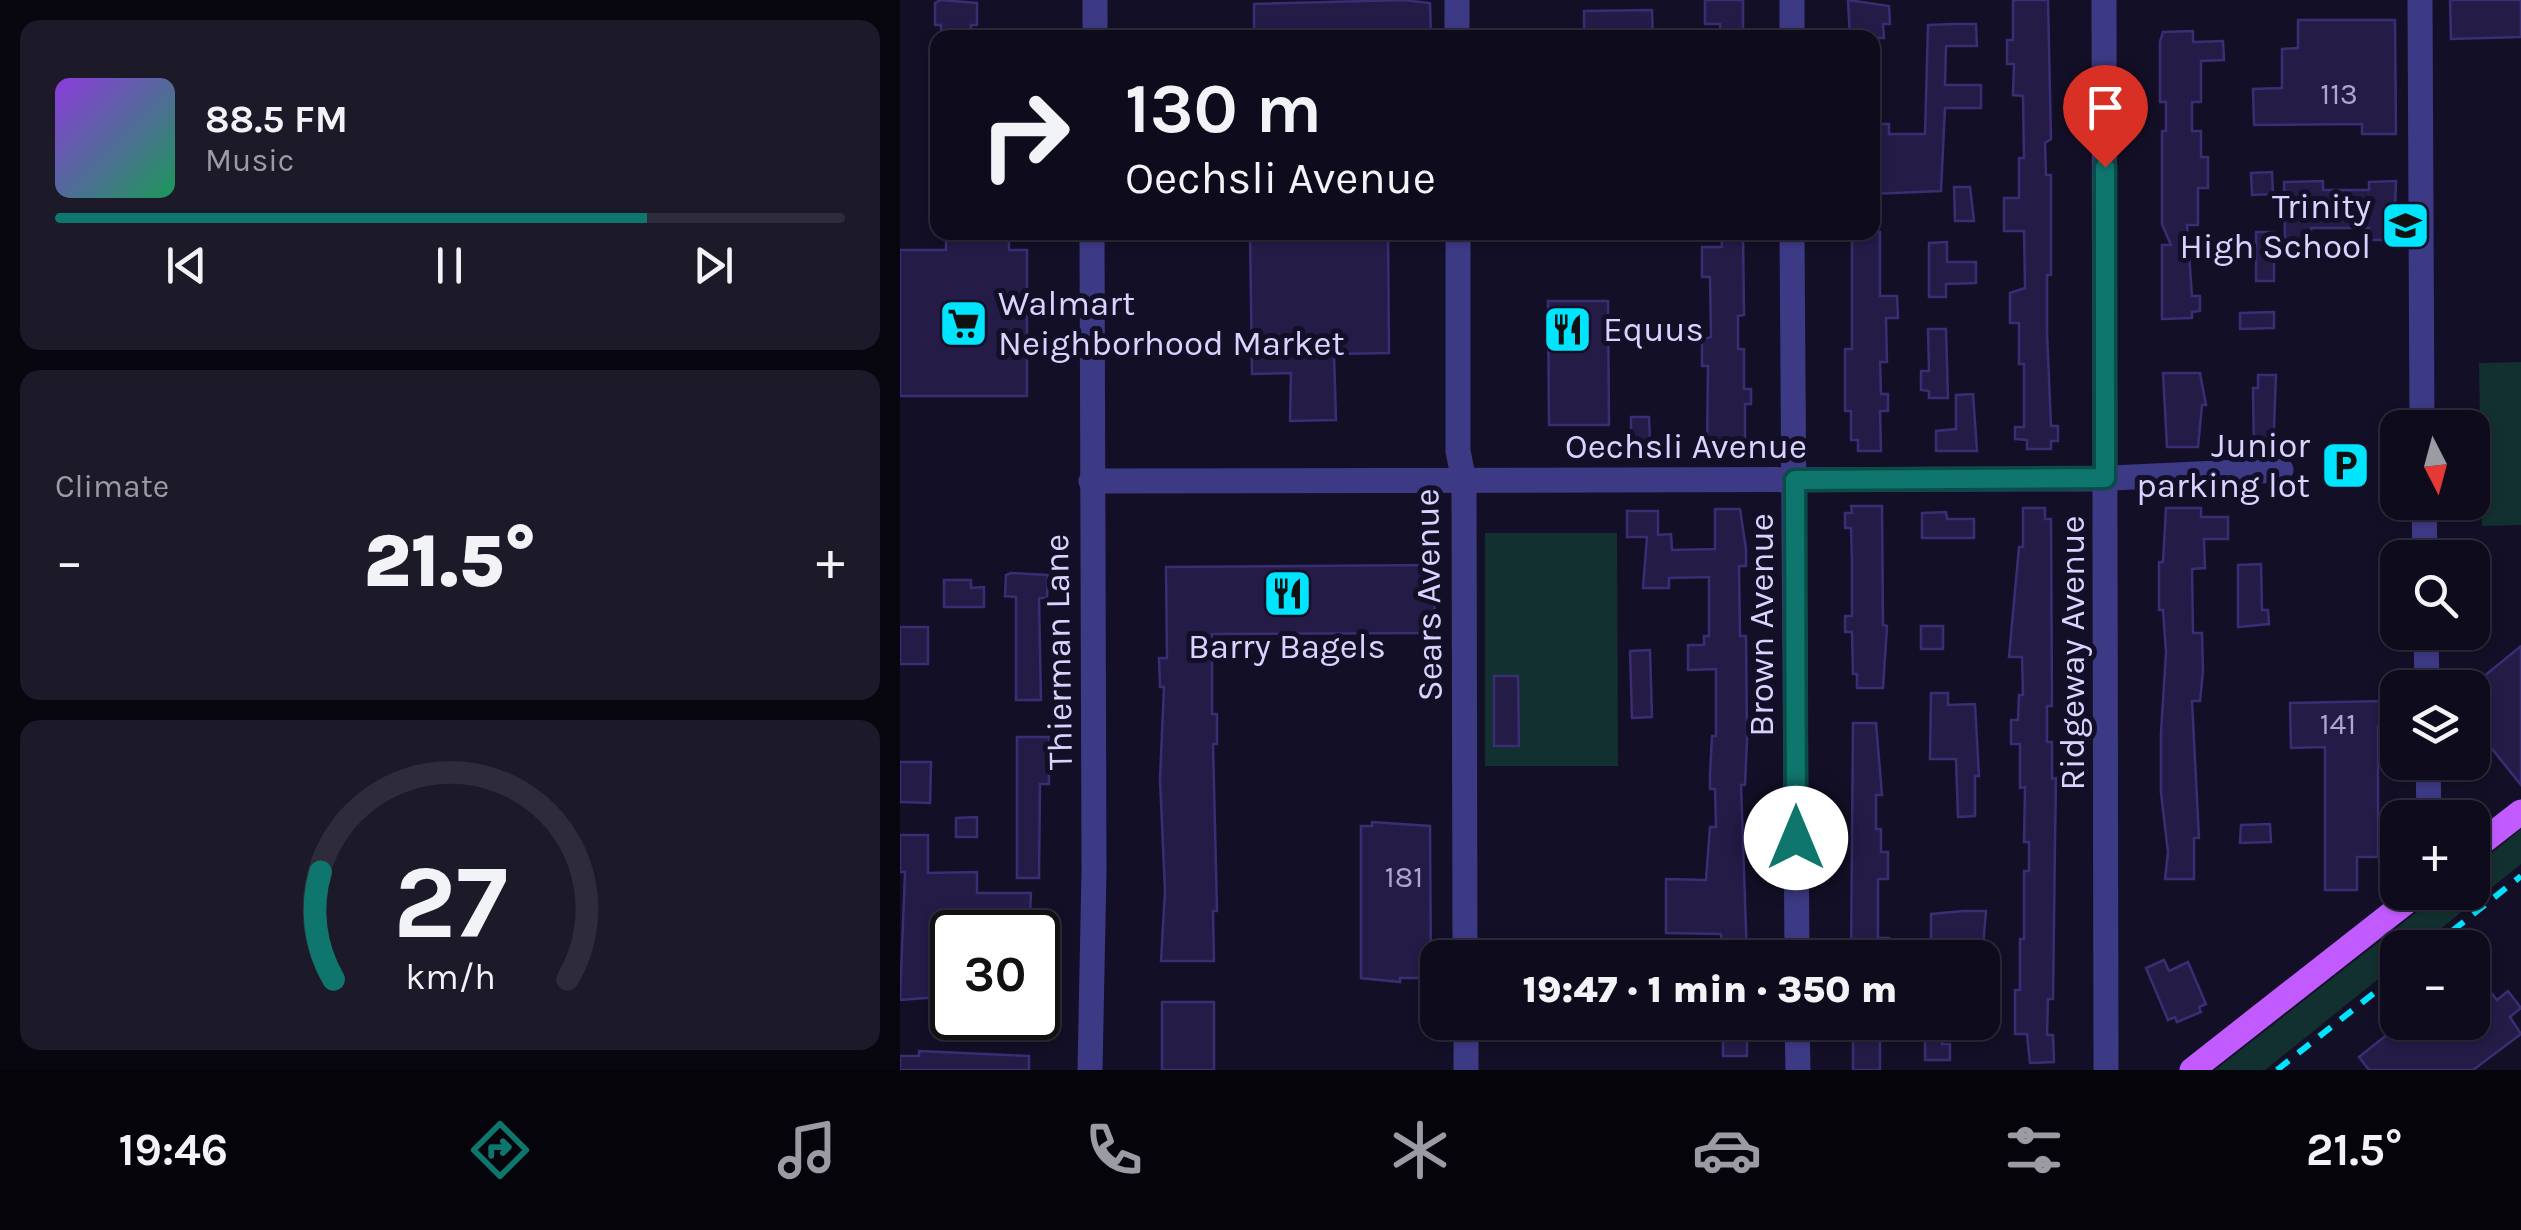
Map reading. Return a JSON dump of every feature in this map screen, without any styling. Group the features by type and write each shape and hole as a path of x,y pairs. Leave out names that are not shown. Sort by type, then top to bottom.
{"main road":[{"path":"2490,836 2521,812"},
{"path":"2192,1070 2396,910"}],"street":[{"path":"1095,0 1095,30"},
{"path":"1457,0 1457,30"},
{"path":"1792,0 1792,30"},
{"name":"Ridgeway Avenue","path":"2104,0 2108,1068"},
{"path":"2420,0 2422,410"},
{"name":"Thierman Lane","path":"1090,1070 1094,806 1092,240"},
{"name":"Sears Avenue","path":"1458,240 1458,450 1464,480 1465,940"},
{"name":"Brown Avenue","path":"1792,240 1797,940"},
{"name":"Oechsli Avenue","path":"1091,481 2105,478 2280,470"},
{"path":"1466,1040 1466,1070"},
{"path":"1797,1040 1798,1070"}],"green space":[{"path":"2521,362 2521,525 2482,526 2482,520 2490,520 2490,410 2480,410 2479,363"},
{"path":"1485,533 1617,533 1618,766 1485,766"},
{"path":"2521,829 2521,864 2490,889 2490,854"},
{"path":"2419,910 2464,910 2439,930 2394,930"},
{"path":"2380,941 2380,978 2265,1070 2215,1070"}],"building":[{"path":"1403,0 1430,3 1431,30 1254,30 1254,4"},
{"path":"1705,0 1743,0 1743,30 1720,30 1720,24 1705,24"},
{"path":"1848,0 1889,6 1890,24 1883,24 1884,38 1880,38 1880,30 1850,30"},
{"path":"2013,0 2048,0 2051,139 2045,143 2046,175 2051,175 2051,275 2047,275 2047,332 2051,426 2058,426 2058,441 2051,441 2051,449 2027,449 2027,440 2015,439 2015,427 2024,427 2024,364 2019,364 2019,323 2010,323 2010,293 2025,288 2024,231 2004,231 2004,198 2019,198 2019,158 2024,158 2023,96 2013,95 2014,64 2007,64 2007,40 2013,40"},
{"path":"2450,0 2521,0 2521,37 2451,39"},
{"path":"935,3 977,3 977,25 971,25 971,30 941,30 941,25 935,25"},
{"path":"1652,10 1653,30 1584,30 1584,11"},
{"path":"2298,20 2395,20 2396,134 2362,134 2362,124 2254,125 2253,89 2282,88 2282,49 2298,48"},
{"path":"1976,24 1977,46 1946,46 1945,85 1981,85 1981,108 1945,108 1941,191 1880,194 1880,124 1889,124 1889,134 1925,134 1928,25"},
{"path":"2193,31 2193,42 2223,41 2224,60 2201,61 2201,102 2192,102 2192,131 2201,131 2201,157 2208,157 2208,188 2198,188 2198,225 2187,225 2192,296 2200,296 2200,311 2192,312 2192,318 2162,319 2162,245 2171,245 2162,224 2162,131 2166,131 2166,102 2160,102 2160,42 2163,32"},
{"path":"2272,172 2273,194 2252,195 2251,173"},
{"path":"2323,181 2323,190 2369,190 2369,182 2396,181 2394,240 2369,240 2369,228 2311,228 2311,240 2285,240 2284,182"},
{"path":"1954,187 1970,187 1974,221 1955,221"},
{"path":"2256,232 2274,232 2274,281 2256,281"},
{"name":"Walmart Neighborhood Market","path":"946,240 1009,240 1009,250 1027,250 1027,396 900,396 900,250 946,250"},
{"path":"1250,240 1388,240 1389,353 1334,354 1336,420 1290,421 1291,373 1252,374"},
{"path":"1722,240 1743,240 1744,315 1738,316 1738,349 1744,349 1744,389 1751,389 1751,404 1745,404 1745,446 1707,444 1708,366 1702,366 1702,340 1711,337 1710,277 1702,277 1702,247 1722,247"},
{"path":"1852,240 1880,240 1880,296 1897,296 1898,318 1886,318 1887,362 1880,362 1881,394 1888,394 1888,411 1880,411 1881,451 1858,451 1858,440 1851,440 1851,411 1845,411 1845,349 1852,349"},
{"path":"1947,242 1947,262 1976,262 1976,283 1946,284 1946,297 1929,297 1929,243"},
{"path":"1548,301 1608,301 1609,425 1549,425"},
{"path":"2274,312 2274,328 2240,329 2240,313"},
{"path":"1928,329 1946,329 1948,398 1929,398 1929,391 1921,390 1921,371 1929,371"},
{"path":"2163,373 2200,373 2206,405 2202,405 2198,447 2167,447"},
{"path":"2258,375 2276,375 2273,453 2254,454 2253,388 2258,388"},
{"path":"1973,394 1977,451 1936,451 1936,431 1956,429 1956,395"},
{"path":"1631,417 1649,417 1650,442 1631,442"},
{"path":"1851,506 1882,506 1883,625 1887,626 1883,688 1857,688 1852,632 1845,632 1845,616 1852,616 1851,528 1845,528 1845,513 1852,513"},
{"path":"2023,508 2045,508 2045,519 2051,519 2052,706 2047,706 2047,742 2052,742 2052,779 2056,778 2053,999 2048,999 2047,1035 2053,1035 2054,1062 2030,1063 2027,1034 2015,1034 2015,990 2020,990 2024,871 2029,871 2029,842 2024,842 2025,787 2020,788 2020,744 2011,744 2011,720 2018,720 2019,695 2023,695 2022,657 2009,657 2019,547 2023,547"},
{"path":"2166,508 2201,508 2201,517 2228,517 2228,539 2204,539 2205,568 2192,569 2193,633 2202,633 2203,671 2200,701 2192,701 2199,838 2194,838 2194,879 2165,879 2168,852 2161,793 2161,733 2166,652 2163,610 2159,610 2159,562 2163,562"},
{"path":"1715,509 1740,509 1746,549 1746,566 1739,566 1740,636 1746,636 1747,740 1745,785 1741,785 1746,940 1721,940 1721,934 1666,933 1666,879 1706,880 1710,827 1716,827 1715,789 1710,789 1710,774 1712,736 1716,736 1716,669 1688,670 1688,645 1704,645 1704,636 1709,636 1709,577 1669,578 1669,588 1643,588 1647,537 1627,537 1627,511 1658,511 1658,535 1671,534 1672,550 1715,549"},
{"path":"1946,512 1947,519 1974,519 1974,538 1922,538 1922,513"},
{"path":"2261,564 2262,610 2268,610 2269,624 2238,627 2238,565"},
{"path":"1432,565 1436,633 1212,634 1212,714 1217,714 1217,744 1213,744 1217,911 1213,911 1214,961 1161,961 1165,891 1160,779 1164,687 1160,687 1159,658 1167,658 1166,567"},
{"path":"1006,575 1048,575 1047,598 1039,598 1041,700 1016,700 1016,597 1005,596"},
{"path":"944,580 971,580 971,588 984,587 984,607 944,607"},
{"path":"1921,626 1943,626 1943,649 1921,649"},
{"path":"900,627 928,627 928,664 900,664"},
{"path":"2521,646 2521,785 2490,746 2490,671"},
{"path":"1650,650 1652,717 1632,718 1630,651"},
{"path":"1494,676 1518,676 1519,746 1494,746"},
{"path":"1931,693 1948,693 1948,705 1975,704 1979,776 1975,776 1975,816 1958,817 1956,759 1930,759"},
{"path":"2380,701 2378,857 2357,857 2357,890 2325,890 2325,747 2291,748 2290,703"},
{"path":"1853,723 1876,723 1882,795 1876,795 1876,829 1881,829 1881,852 1888,852 1888,879 1878,879 1878,938 1889,940 1851,940"},
{"path":"1017,737 1049,737 1049,747 1054,747 1054,773 1049,773 1049,784 1040,784 1039,878 1017,878"},
{"path":"900,762 931,762 930,803 900,802"},
{"path":"977,817 977,837 956,837 956,818"},
{"path":"1372,822 1430,826 1431,940 1420,940 1420,978 1400,978 1400,982 1361,978 1361,826 1372,826"},
{"path":"2270,824 2271,842 2240,843 2241,825"},
{"path":"900,835 928,835 928,873 977,872 977,893 1031,893 1030,910 930,910 930,998 900,1000 905,872 900,872"},
{"path":"1986,911 1984,940 1931,940 1931,914"},
{"path":"2164,960 2169,971 2188,962 2206,1004 2199,1007 2201,1012 2177,1022 2175,1017 2168,1020 2146,968"},
{"path":"2490,991 2497,1000 2508,991 2521,1008 2510,1017 2521,1034 2473,1070 2369,1070 2359,1057 2380,1040 2490,1040"},
{"path":"1162,1002 1214,1002 1214,1070 1162,1070"},
{"path":"1723,1040 1747,1040 1747,1056 1723,1056"},
{"path":"1853,1040 1880,1040 1880,1070 1853,1070"},
{"path":"1925,1040 1950,1044 1950,1060 1925,1060"},
{"path":"919,1051 1029,1056 1029,1070 900,1070 900,1056 919,1056"}],"railway":[{"path":"2454,930 2521,876"},
{"path":"2277,1070 2380,988"}],"place":[{"name":"Trinity High School","path":"2406,226"},
{"name":"Walmart Neighborhood Market","path":"963,323"},
{"name":"Equus","path":"1568,329"},
{"name":"Junior parking lot","path":"2345,465"},
{"name":"Barry Bagels","path":"1287,594"}],"route":[{"path":"1796,838 1795,480 2105,478 2105,167"}]}
